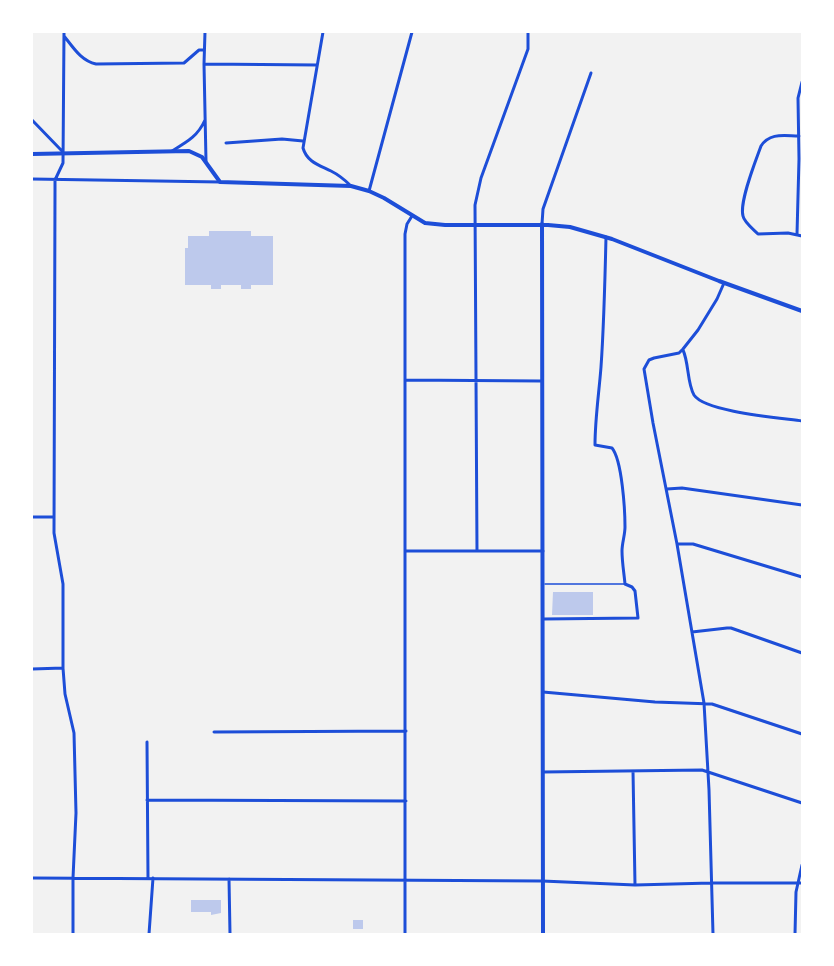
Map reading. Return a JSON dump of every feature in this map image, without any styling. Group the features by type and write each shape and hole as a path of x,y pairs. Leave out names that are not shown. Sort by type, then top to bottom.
{"street":[{"path":"205,32 206,161"},
{"path":"324,32 303,141 304,153 308,159 338,175 351,186"},
{"path":"369,191 412,32"},
{"path":"477,551 475,205 478,188 528,49 528,32"},
{"path":"64,33 82,58 89,63 96,64 184,63 199,50 204,50"},
{"path":"64,33 63,153 62,168 55,180 54,517 63,584 65,694 74,733 76,819 73,934"},
{"path":"204,64 317,64"},
{"path":"543,934 542,224 543,209 591,72"},
{"path":"797,234 801,126 798,98 802,82"},
{"path":"172,151 197,134 206,118"},
{"path":"32,120 63,153"},
{"path":"799,136 772,136 761,146 747,185 742,214 758,234 788,232 802,236"},
{"path":"226,142 282,139 303,141"},
{"path":"32,154 193,152 206,161 220,182"},
{"path":"32,179 351,186 369,191 396,205 421,222 430,224 542,224 565,226 606,237 724,283 802,310"},
{"path":"405,934 405,234 412,216"},
{"path":"543,619 638,618 635,591 625,584 622,548 625,530 623,491 616,454 612,448 595,445 604,318 606,237"},
{"path":"713,934 704,704 645,367 654,358 680,353 698,330 724,283"},
{"path":"683,349 688,363 692,390 698,400 726,410 802,421"},
{"path":"405,380 541,381"},
{"path":"667,489 682,488 802,505"},
{"path":"32,517 54,517"},
{"path":"677,544 693,544 802,577"},
{"path":"405,551 543,551"},
{"path":"692,632 731,628 802,653"},
{"path":"32,669 63,668"},
{"path":"543,692 655,702 712,704 802,734"},
{"path":"214,732 406,731"},
{"path":"147,742 151,878 149,934"},
{"path":"542,772 702,770 802,803"},
{"path":"633,771 635,885"},
{"path":"147,800 406,801"},
{"path":"795,934 796,900 802,865"},
{"path":"32,878 543,880 635,885 800,883"},
{"path":"229,879 230,934"}],"lane":[{"path":"543,584 625,584"}],"building":[{"path":"209,231 251,231 251,236 273,236 273,285 251,285 251,289 241,289 241,285 221,285 221,289 211,289 211,285 185,285 185,248 188,248 188,236 209,236"},
{"path":"553,592 593,592 593,615 552,615"},
{"path":"191,900 221,900 221,913 211,915 211,912 191,912"},
{"path":"353,920 363,920 363,929 353,929"}]}
